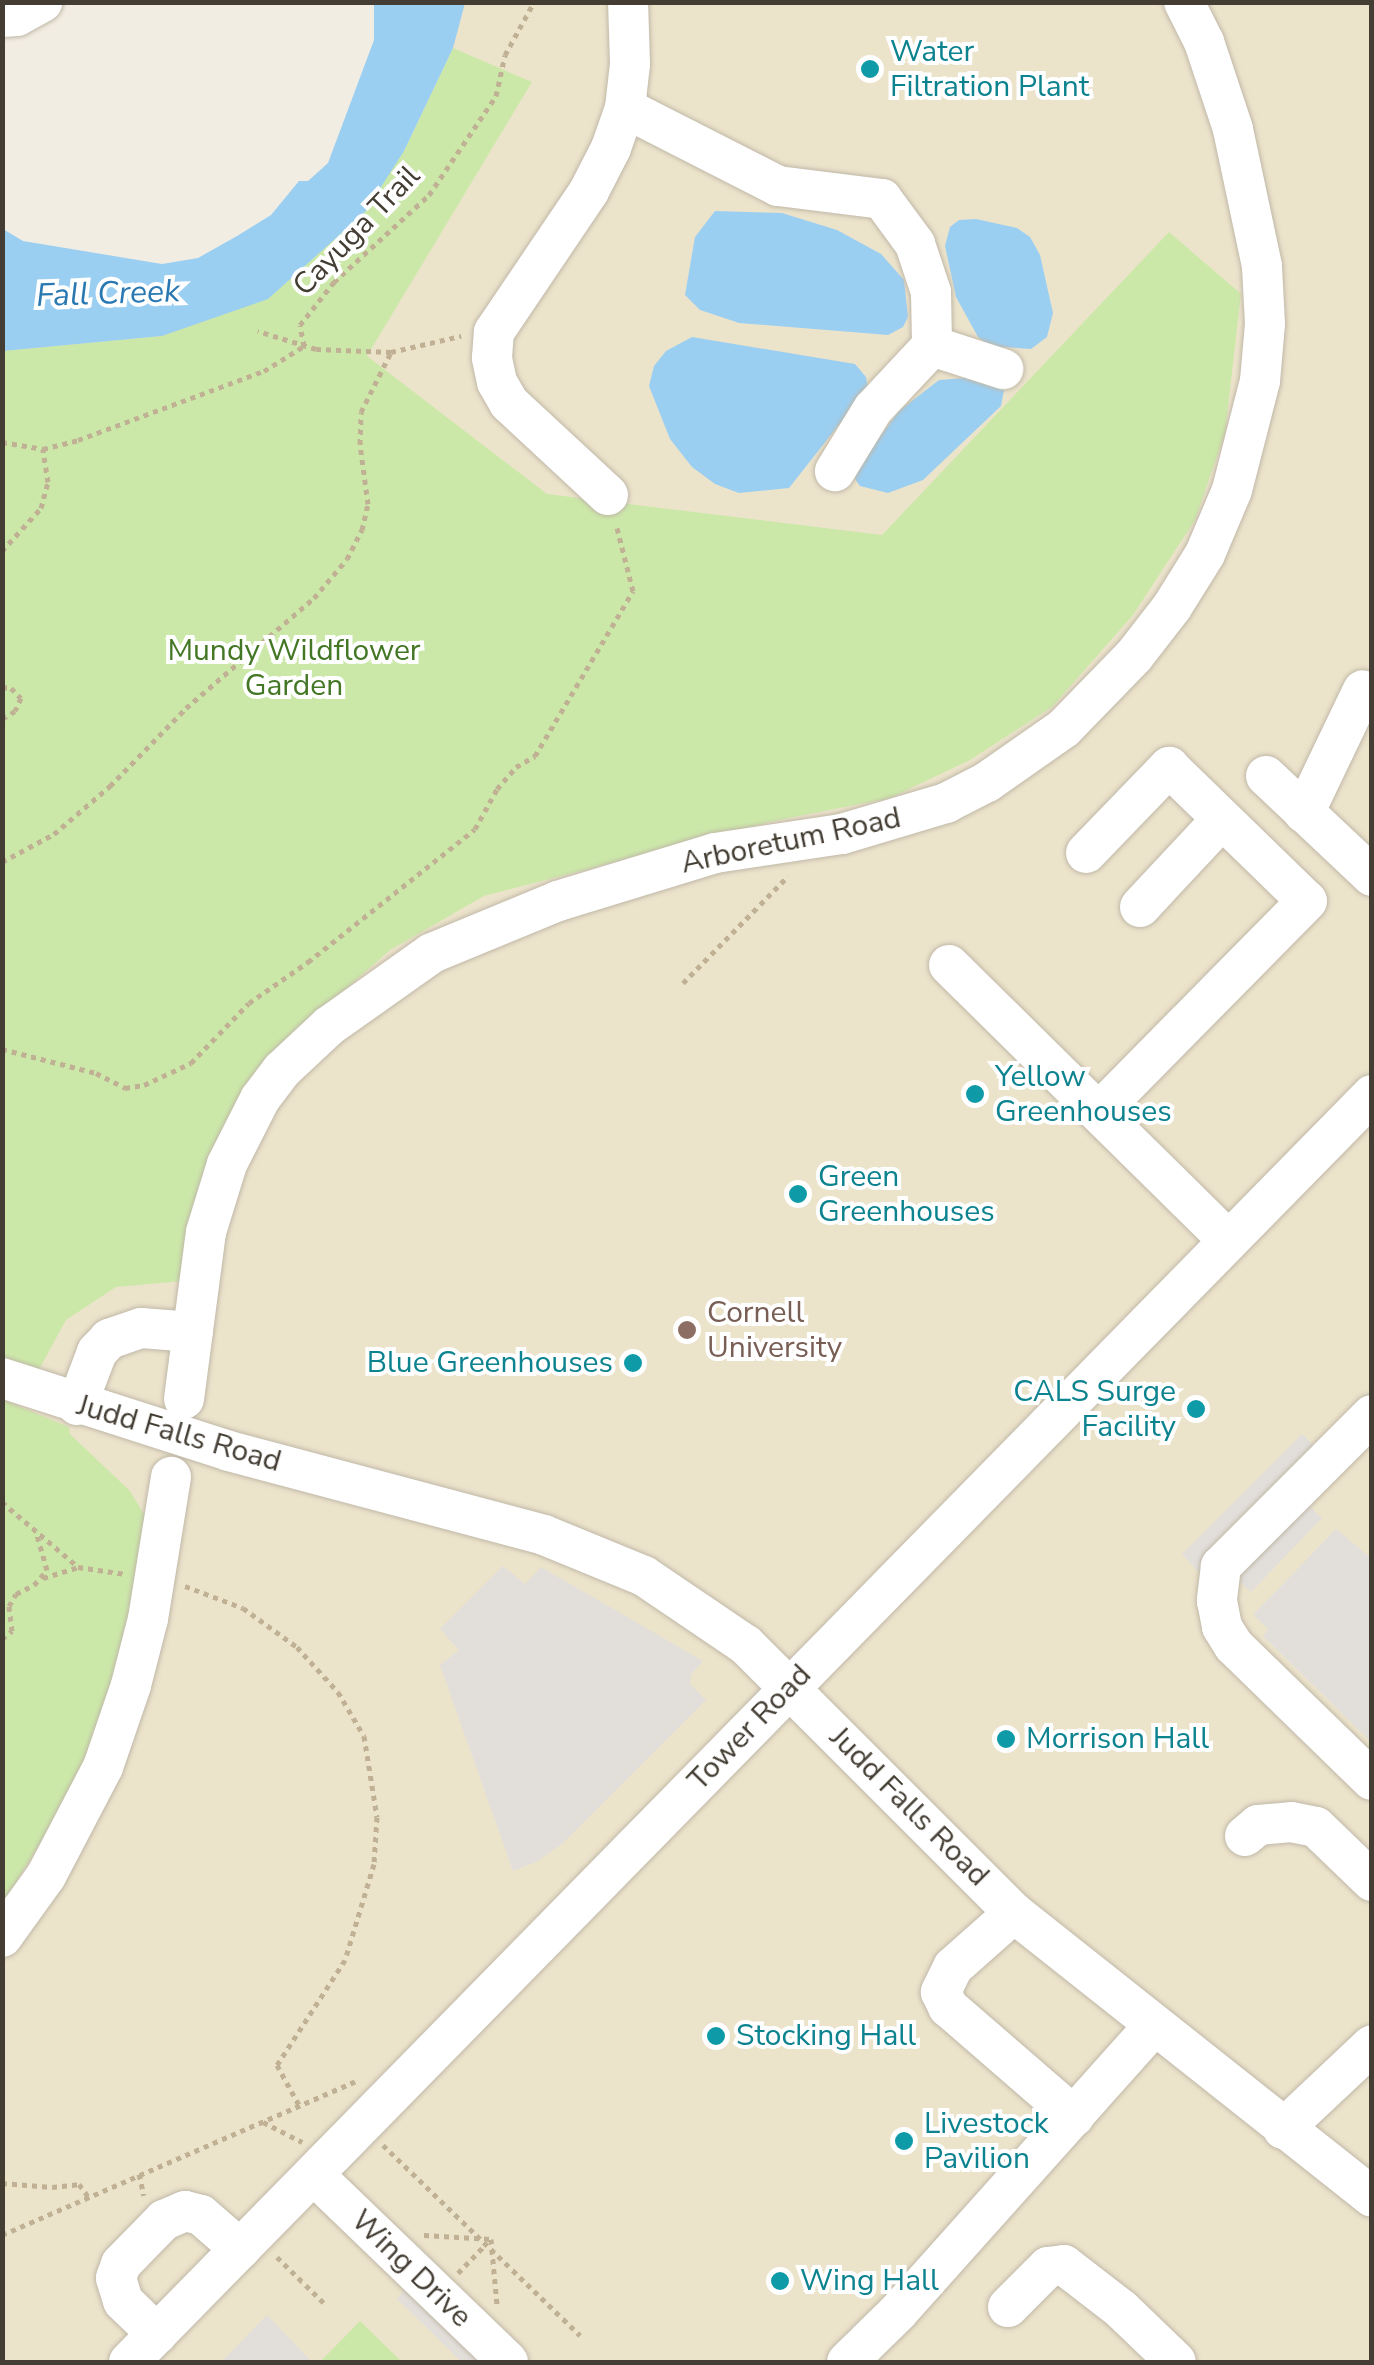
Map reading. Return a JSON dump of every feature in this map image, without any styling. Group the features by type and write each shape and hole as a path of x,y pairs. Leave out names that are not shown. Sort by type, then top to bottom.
{"street":[{"path":"2,17 18,16 42,2"},
{"path":"608,495 509,404 494,370 494,332 589,191 625,108 630,64 628,2"},
{"name":"Arboretum Road","path":"184,1399 215,1197 242,1130 282,1070 378,987 432,953 558,900 715,853 842,834 946,804 1027,756 1064,728 1134,656 1172,607 1205,554 1232,490 1260,380 1265,324 1262,266 1233,129 1204,42 1184,2"},
{"path":"625,108 778,186 882,199 914,244 932,292 932,346 873,409 835,471"},
{"path":"932,346 1003,369"},
{"path":"1304,813 1363,690"},
{"path":"1086,853 1168,767 1307,901 1099,1112"},
{"path":"1266,776 1372,876"},
{"path":"1140,906 1222,819"},
{"path":"949,965 1228,1240"},
{"name":"Tower Road","path":"143,2348 259,2253 312,2163 790,1686 1372,1095"},
{"path":"77,1404 98,1352 109,1339 141,1328 194,1332"},
{"name":"Judd Falls Road","path":"2,1378 77,1404 589,1550 698,1608 790,1686 1014,1913 1372,2197"},
{"path":"1372,1415 1221,1566 1217,1601 1222,1627 1234,1646 1372,1780"},
{"path":"2,1937 55,1861 102,1767 131,1685 171,1477"},
{"path":"1245,1836 1258,1826 1291,1822 1316,1827 1372,1881"},
{"path":"1014,1913 952,1967 941,1992 948,2007 1074,2116"},
{"path":"847,2362 898,2312 1153,2027"},
{"path":"1283,2129 1372,2045"},
{"name":"Wing Drive","path":"312,2163 508,2362"},
{"path":"143,2348 116,2278 122,2264 164,2220 184,2211 201,2215 259,2253"},
{"path":"1008,2307 1048,2267 1064,2265 1120,2309 1176,2362"}],"path":[{"name":"Cayuga Trail","path":"494,332 391,352 304,346 300,325 334,282 429,195 496,96 504,55 534,2"},
{"path":"258,331 304,346"},
{"path":"2,442 43,449 264,370 304,346"},
{"path":"2,862 54,834 110,786 186,708 314,598 347,559 362,530 368,504 360,444 361,412 391,352"},
{"path":"3,548 40,508 48,482 43,449"},
{"path":"2,1050 96,1073 125,1088 144,1085 191,1062 249,1003 308,962 475,829 493,796 516,767 531,760 556,724 633,591 608,495"},
{"path":"2,687 11,688 20,698 15,711 2,720"},
{"path":"683,983 800,866"},
{"path":"2,1502 78,1567"},
{"path":"36,1531 47,1570 43,1578"},
{"path":"2,1563 2,1578"},
{"path":"2,1638 12,1631 9,1620 16,1594 43,1578 78,1567 154,1578 206,1591 270,1624 338,1692 364,1736 378,1817 374,1864 345,1960 277,2065 300,2105"},
{"path":"2,1614 9,1620"},
{"path":"2,2235 362,2079"},
{"path":"262,2122 286,2130 312,2163"},
{"path":"380,2143 479,2238"},
{"path":"2,2183 52,2188 79,2184 90,2199"},
{"path":"420,2235 488,2241 497,2309"},
{"path":"449,2282 488,2241"},
{"path":"492,2250 580,2335"},
{"path":"259,2253 326,2305"}],"shaded area":[{"name":"Cornell University","path":"407,3 1371,3 1371,2362 3,2362 2,298 190,294 350,175"},
{"path":"1302,1434 1328,1460 1295,1493 1322,1518 1251,1592 1236,1578 1198,1572 1182,1554"},
{"path":"1336,1529 1371,1558 1371,1742 1263,1636 1268,1629 1253,1615"},
{"path":"503,1566 525,1584 541,1567 703,1661 691,1674 690,1684 706,1700 562,1844 536,1862 513,1871 440,1665 459,1650 440,1629"},
{"path":"410,2285 491,2362 462,2362 397,2299"},
{"path":"267,2315 312,2362 221,2362"}],"green space":[{"name":"Mundy Wildflower Garden","path":"453,48 532,82 367,356 547,494 882,535 1169,232 1241,294 1225,433 1195,520 1133,615 1052,707 970,760 890,798 769,822 484,896 390,950 300,1029 183,1281 116,1287 66,1320 36,1375 2,1358 2,351 162,336 404,151"},
{"path":"3,1400 69,1427 70,1434 130,1491 148,1521 124,1646 104,1717 68,1798 3,1903"},
{"path":"360,2321 402,2362 320,2362"}],"water":[{"name":"Fall Creek","path":"374,3 465,3 453,48 404,151 365,212 268,299 162,336 3,351 3,229 23,241 162,264 198,258 237,236 271,215 299,181 308,181 328,163 374,40"},
{"path":"715,211 782,213 837,230 881,254 904,280 908,317 903,327 888,335 739,323 700,310 685,295 695,237"},
{"path":"976,219 1017,228 1030,237 1040,255 1053,313 1047,337 1031,349 990,346 978,337 956,297 945,246 950,227 959,220"},
{"path":"692,337 855,364 866,377 868,388 789,488 739,493 715,484 692,467 670,439 649,386 654,366 666,351"},
{"path":"965,378 1004,390 1001,406 923,480 888,493 860,486 855,479 859,465 899,411 939,380"}],"place":[{"name":"Water Filtration Plant","path":"870,69"},
{"name":"Yellow Greenhouses","path":"975,1094"},
{"name":"Green Greenhouses","path":"798,1194"},
{"name":"Cornell University","path":"687,1330"},
{"name":"Blue Greenhouses","path":"633,1363"},
{"name":"CALS Surge Facility","path":"1196,1409"},
{"name":"Morrison Hall","path":"1006,1739"},
{"name":"Stocking Hall","path":"716,2036"},
{"name":"Livestock Pavilion","path":"904,2141"},
{"name":"Wing Hall","path":"780,2281"}]}
